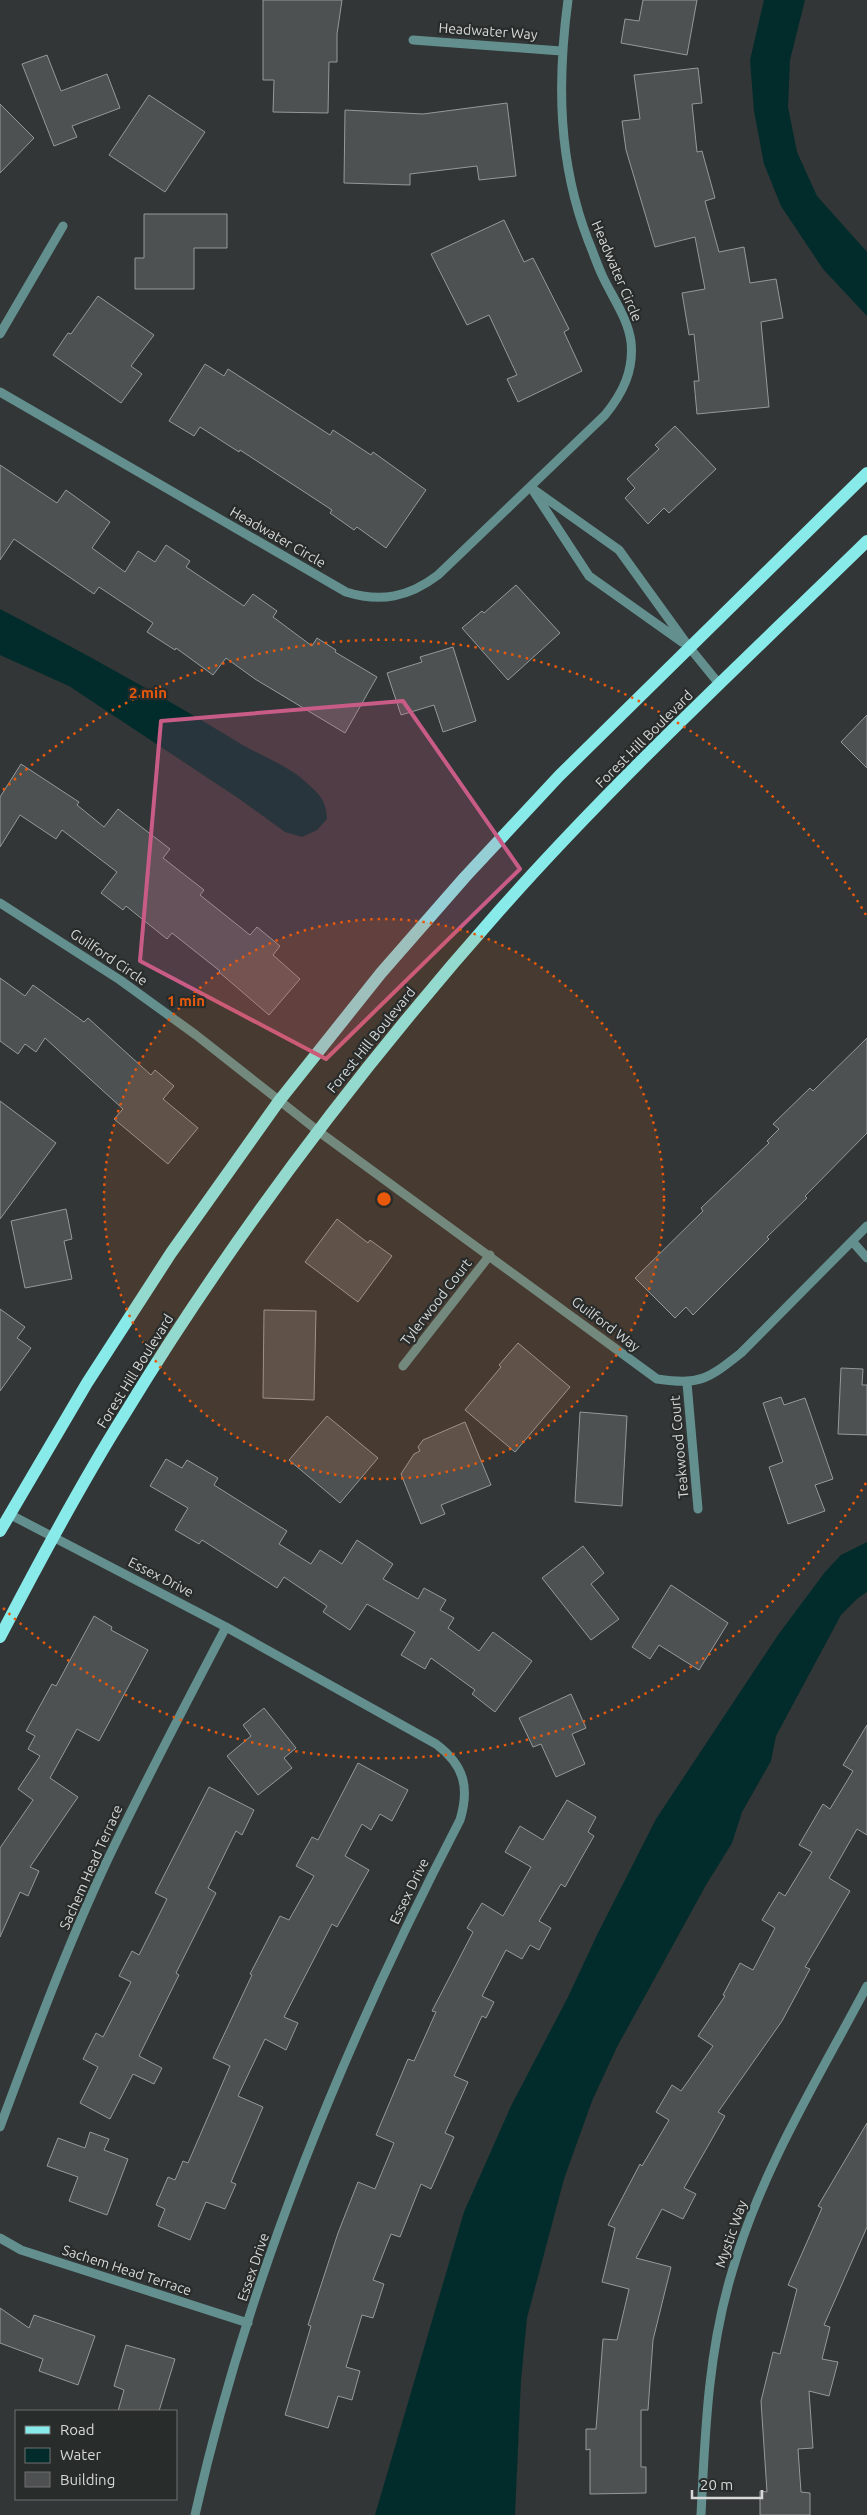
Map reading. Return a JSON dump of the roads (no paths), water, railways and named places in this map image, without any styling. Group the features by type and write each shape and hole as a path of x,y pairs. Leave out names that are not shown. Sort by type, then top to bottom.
{"main road":[{"path":"0,1531 87,1383 171,1253 279,1101 381,973 464,877 559,776 867,472"},
{"name":"Forest Hill Boulevard","path":"0,1637 53,1537 123,1415 207,1285 318,1131 418,1005 501,909 595,808 867,541"}],"street":[{"name":"Headwater Circle","path":"0,392 346,592 361,597 394,597 424,586 438,575 616,402 629,373 631,357 627,325 602,275 581,222 568,169 560,94 561,51 568,0"},
{"name":"Headwater Way","path":"413,40 561,51"},
{"path":"0,334 63,226"},
{"path":"530,486 589,576 688,647"},
{"path":"530,486 619,550 688,647 720,685"},
{"name":"Guilford Circle","path":"0,903 36,924 120,980 196,1035 318,1131"},
{"name":"Guilford Way","path":"318,1131 657,1379 687,1383 703,1380 718,1372 741,1353 867,1226"},
{"path":"852,1241 867,1258"},
{"name":"Tylerwood Court","path":"403,1366 490,1255"},
{"name":"Teakwood Court","path":"687,1383 698,1509"},
{"name":"Essex Drive","path":"9,1514 226,1626 436,1744 449,1754 459,1769 465,1786 465,1804 460,1820 381,1979 331,2096 285,2214 248,2322 195,2515"},
{"name":"Sachem Head Terrace","path":"0,2127 46,2002 106,1864 163,1744 226,1626"},
{"name":"Mystic Way","path":"701,2515 711,2370 718,2324 732,2272 754,2206 773,2164 867,1986"},
{"name":"Sachem Head Terrace","path":"0,2238 21,2250 248,2322"}],"water":[{"path":"764,0 805,0 790,60 788,107 797,152 817,196 867,252 867,316 823,269 781,206 764,164 754,111 750,60"},
{"path":"0,609 119,673 291,771 308,784 319,796 324,803 327,819 317,830 302,837 285,832 238,798 69,686 0,655"},
{"path":"867,1542 867,1592 841,1615 776,1736 771,1761 742,1812 732,1843 706,1885 617,2047 592,2101 564,2179 527,2318 521,2380 515,2515 375,2515 464,2212 511,2106 568,1997 597,1935 656,1819 778,1635 825,1572 841,1555"}]}
